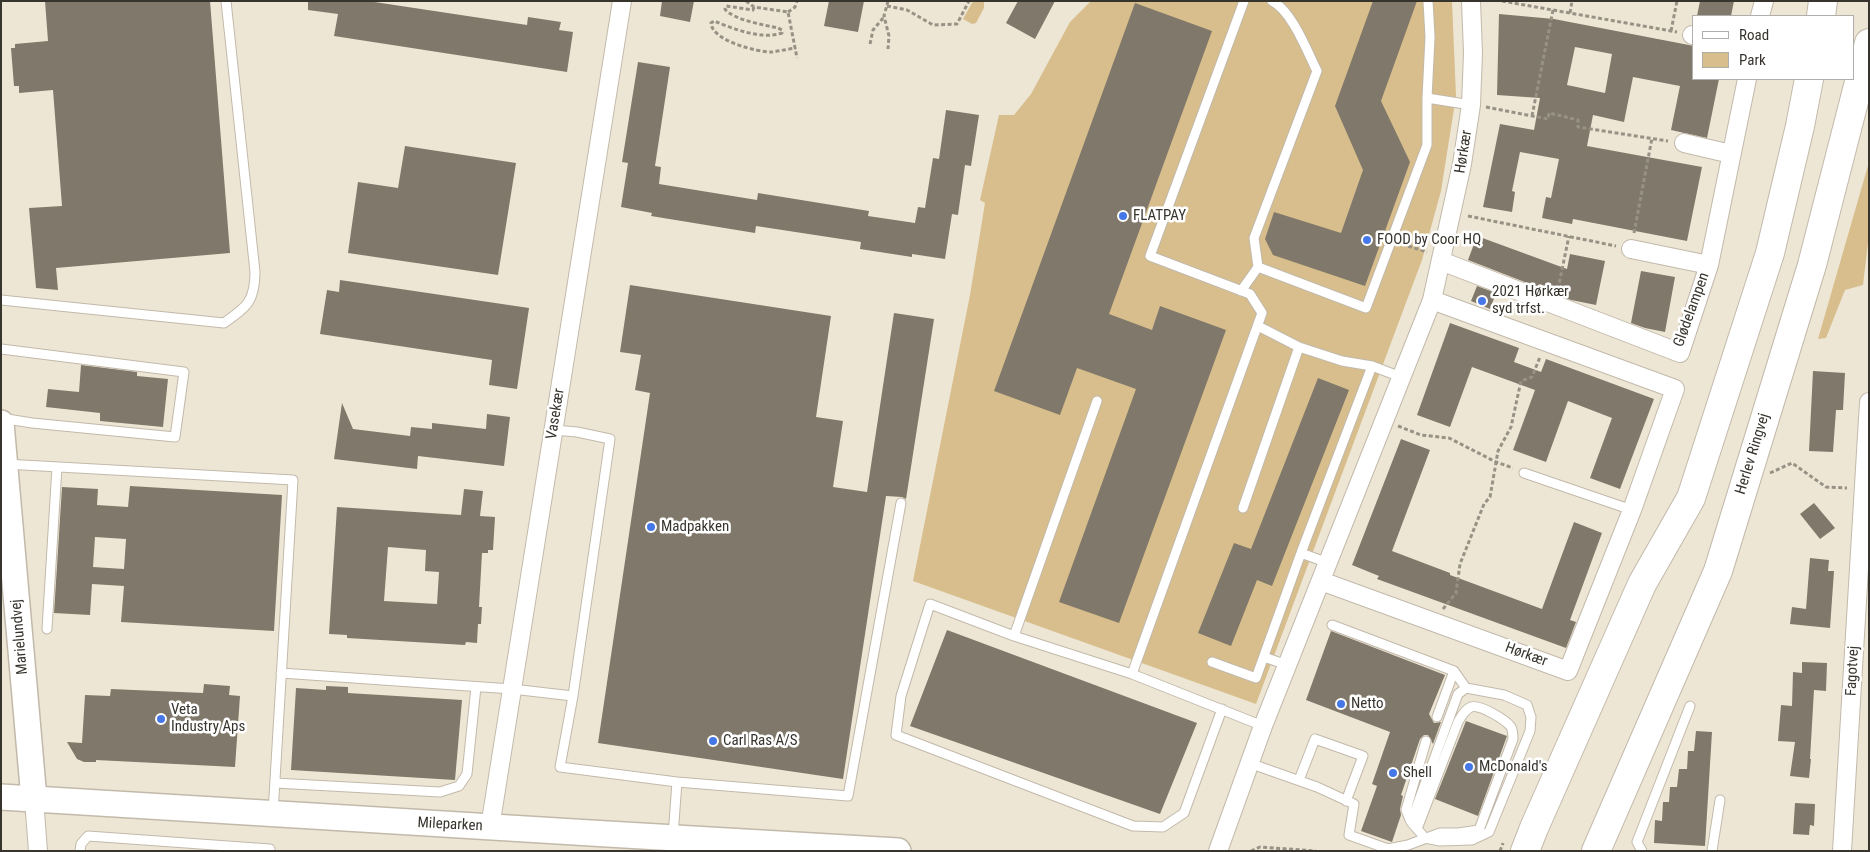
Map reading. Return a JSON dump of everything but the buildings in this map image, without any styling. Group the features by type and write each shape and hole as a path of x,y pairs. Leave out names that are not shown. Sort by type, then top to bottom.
{"main road":[{"path":"1821,15 1824,1"},
{"name":"Herlev Ringvej","path":"1596,851 1718,571 1812,265 1869,43"},
{"path":"1514,847 1536,823 1642,584 1691,498 1770,253 1809,80"}],"street":[{"name":"Vasekær","path":"490,827 622,1"},
{"name":"Hørkær","path":"1218,851 1263,726 1432,300 1462,164 1471,105 1473,53 1471,1"},
{"path":"1760,15 1764,1"},
{"name":"Glødelampen","path":"1441,259 1680,353 1709,265 1747,80"},
{"path":"1684,143 1731,154"},
{"path":"1631,249 1709,265"},
{"name":"Hørkær","path":"1321,580 1568,671 1632,510 1675,389 1432,300"},
{"name":"Fagotvej","path":"1842,851 1861,661 1869,402"},
{"name":"Marielundvej","path":"1,423 38,851"},
{"name":"Mileparken","path":"1,797 273,815 674,836 898,851"}],"lane":[{"path":"1,300 224,323 244,309 255,290 255,272 226,1"},
{"path":"1132,674 1262,313 1250,294 1150,256 1244,1"},
{"path":"1241,291 1258,267 1254,238 1317,71 1289,17 1278,4 1272,1"},
{"path":"1258,267 1366,308 1427,145 1430,37 1428,1"},
{"path":"1427,98 1471,105"},
{"path":"1258,326 1299,347 1342,361 1372,366 1401,377"},
{"path":"1243,508 1299,347"},
{"path":"1,349 184,372 175,437 32,423 1,418"},
{"path":"1212,662 1256,678 1372,366"},
{"path":"1014,636 1097,401"},
{"path":"554,430 577,432 610,439 573,696 560,766 677,782 848,796 901,502"},
{"path":"5,464 294,480 273,815"},
{"path":"47,629 57,467"},
{"path":"1524,473 1632,510"},
{"path":"1301,553 1328,563"},
{"path":"1222,710 1184,812 1163,827 1132,826 896,735 901,696 930,604 1014,636 1132,674 1263,726"},
{"path":"1332,625 1454,671 1466,688 1504,695 1527,705 1531,717 1530,731 1489,832 1472,840 1440,841 1425,838 1414,826 1406,810 1426,742"},
{"path":"1264,657 1287,665"},
{"path":"1437,717 1454,671"},
{"path":"282,673 512,689 573,696"},
{"path":"275,783 440,792 459,786 467,774 476,687"},
{"path":"1414,826 1458,694 1466,688"},
{"path":"1250,763 1299,780 1354,804 1349,835 1388,850 1440,833 1479,830 1513,739 1511,728 1504,719 1475,706 1464,712 1414,826"},
{"path":"1642,851 1637,842 1690,706"},
{"path":"1299,780 1315,740 1363,756 1346,801"},
{"path":"674,836 677,782"},
{"path":"1712,851 1720,800"},
{"path":"80,851 80,844 88,836 270,849"}],"path":[{"path":"746,1 754,8"},
{"path":"796,48 771,52 732,44 715,32 711,23 714,21 753,34 782,33 782,30 778,28 749,21 728,13 725,9 726,6 788,12 795,7 797,1"},
{"path":"888,1 884,16 889,36 888,49"},
{"path":"886,6 907,10 933,25 957,24 969,1"},
{"path":"1502,1 1692,35"},
{"path":"1570,13 1572,1"},
{"path":"1671,31 1677,1"},
{"path":"1532,116 1553,10"},
{"path":"788,12 797,58"},
{"path":"870,44 873,30 884,16"},
{"path":"1471,105 1548,119 1549,113 1578,120 1578,127 1684,143"},
{"path":"1452,213 1631,249 1652,138"},
{"path":"1555,305 1569,236"},
{"path":"1391,241 1441,259"},
{"path":"1434,622 1456,593 1460,564 1484,504 1490,497 1498,451 1511,428 1521,381 1532,377 1545,342"},
{"path":"1384,420 1421,435 1449,438 1496,462 1524,473"},
{"path":"1765,476 1792,463 1826,487 1866,481"},
{"path":"1251,851 1260,847 1316,851"},
{"path":"1500,851 1514,847"}],"green space":[{"path":"973,1 984,1 984,8 976,23 972,24 963,19"},
{"path":"1091,1 1452,1 1456,96 1441,191 1422,260 1256,704 913,581 970,295 985,203 980,200 999,115 1014,115 1031,94 1070,22"},
{"path":"1869,162 1869,234 1863,285 1845,290 1826,338 1818,339"}],"place":[{"name":"FLATPAY","path":"1123,216"},
{"name":"FOOD by Coor HQ","path":"1367,240"},
{"name":"2021 Hørkær syd trfst.","path":"1482,301"},
{"name":"Madpakken","path":"651,527"},
{"name":"Netto","path":"1341,704"},
{"name":"Veta Industry Aps","path":"161,719"},
{"name":"Carl Ras A/S","path":"713,741"},
{"name":"McDonald's","path":"1469,767"},
{"name":"Shell","path":"1393,773"}]}
